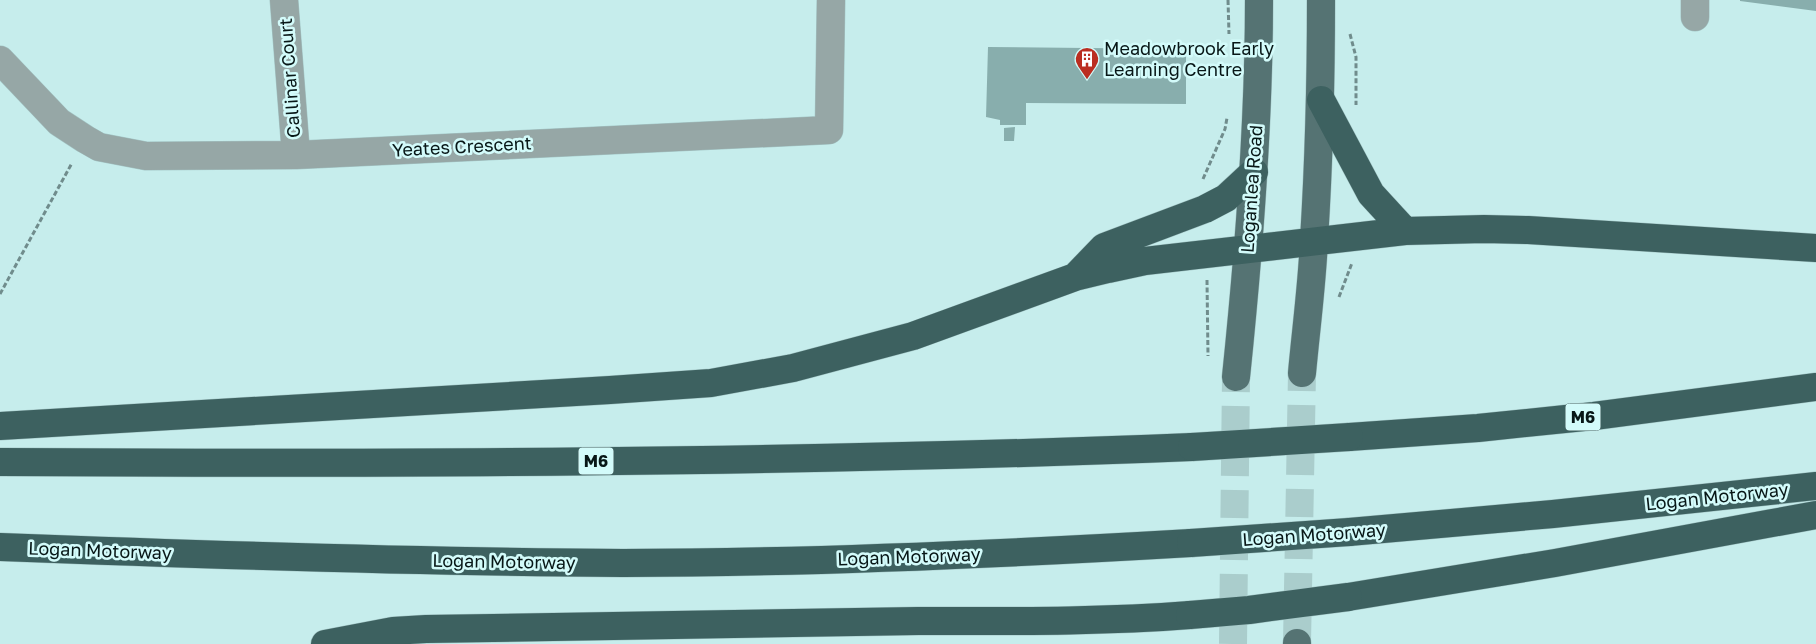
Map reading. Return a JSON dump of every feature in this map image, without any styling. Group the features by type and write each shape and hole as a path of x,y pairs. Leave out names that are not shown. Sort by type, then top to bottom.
{"highway":[{"path":"1321,100 1371,194 1405,231"},
{"path":"1075,277 1104,248 1205,209 1226,198 1254,172"},
{"path":"0,426 639,389 711,382 793,368 871,348 949,324 1075,277 1146,262 1405,231 1528,230 1816,248"},
{"name":"M6","path":"0,462 302,464 540,462 972,454 1192,447 1478,428 1594,416 1816,387"},
{"name":"Logan Motorway","path":"0,547 375,560 635,563 825,560 1014,553 1348,532 1553,514 1816,486"},
{"path":"325,644 358,636 426,629 918,621 1057,621 1190,615 1268,608 1348,597 1555,563 1816,515"}],"main road":[{"name":"Loganlea Road","path":"1236,377 1254,172 1259,71 1259,0"},
{"path":"1302,374 1314,243 1321,100 1321,0"}],"street":[{"name":"Callinar Court","path":"284,0 296,155"},
{"name":"Yeates Crescent","path":"0,60 59,122 99,146 146,156 296,155 829,130 831,0"}],"path":[{"path":"1348,29 1356,57 1356,111"},
{"path":"0,294 75,158"},
{"path":"1336,303 1354,258 1354,237"}],"building":[{"path":"1816,0 1816,11 1740,1"},
{"name":"Meadowbrook Early Learning Centre","path":"988,47 1182,49 1182,57 1186,56 1186,104 1026,103 1026,125 1000,125 1000,120 986,117"},
{"path":"1015,127 1014,141 1004,141 1004,128"}],"tunnel":[{"path":"1297,643 1302,373"},
{"path":"1233,644 1236,377"}],"place":[{"name":"Meadowbrook Early Learning Centre","path":"1087,80"}]}
